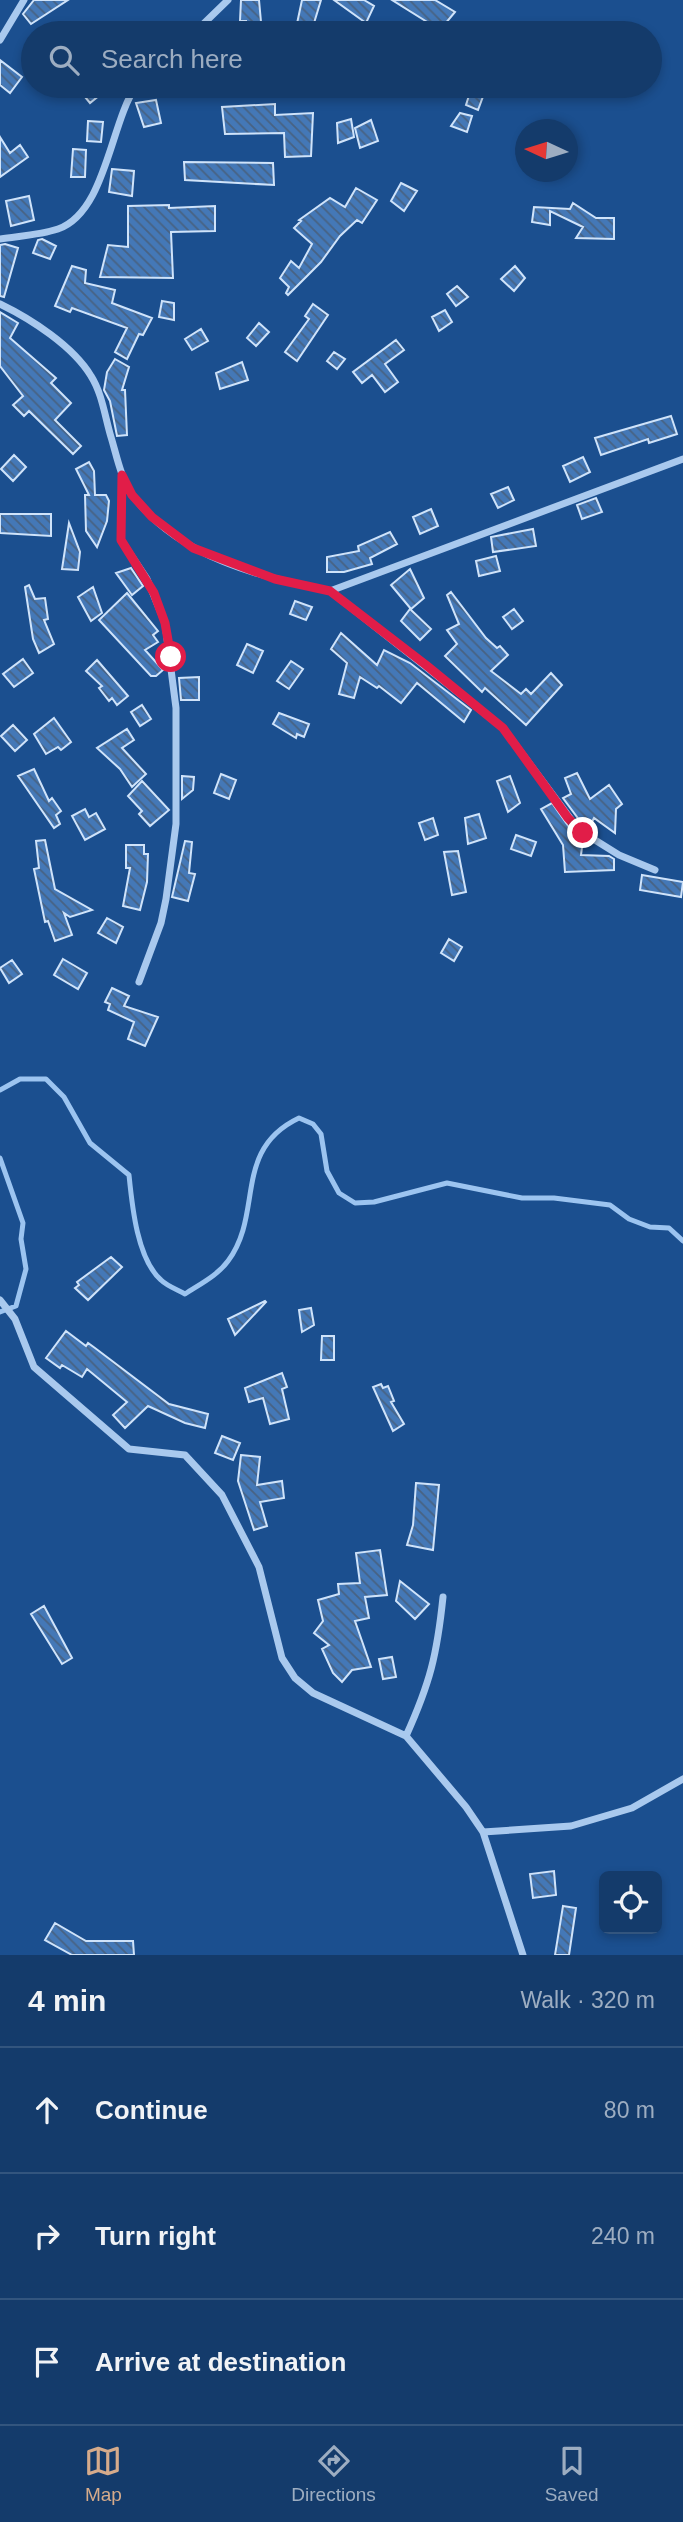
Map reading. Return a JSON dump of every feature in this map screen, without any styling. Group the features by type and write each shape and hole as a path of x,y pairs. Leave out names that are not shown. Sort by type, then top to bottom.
{"street":[{"path":"0,40 24,0"},
{"path":"206,21 228,0"},
{"path":"0,239 59,229 73,221 87,205 129,98"},
{"path":"0,304 47,334 92,376 122,475 132,495 152,517 193,548 275,579 330,591 503,728 579,830 619,855 655,870"},
{"path":"330,591 683,459"},
{"path":"122,475 121,540 147,579 165,623 176,708 176,824 161,923 139,982"},
{"path":"0,1300 15,1319 34,1367 120,1442 138,1451 163,1451 185,1455 222,1495 259,1567 282,1658 295,1678 313,1693 406,1736 483,1832 523,1955"},
{"path":"406,1736 428,1686 436,1656 443,1597"},
{"path":"483,1832 571,1826 632,1808 683,1779"}],"building":[{"path":"34,0 68,0 36,21 29,21 23,14"},
{"path":"241,0 259,0 261,21 240,21"},
{"path":"302,0 321,0 315,21 298,21"},
{"path":"334,0 364,0 374,6 367,21"},
{"path":"392,0 435,0 455,12 448,21 426,21"},
{"path":"0,60 21,78 10,93 0,85"},
{"path":"468,98 482,98 478,110 466,105"},
{"path":"156,100 161,123 144,127 136,103"},
{"path":"275,104 275,115 313,113 311,156 285,157 284,133 225,134 222,107"},
{"path":"460,113 472,116 467,132 451,126"},
{"path":"351,119 354,137 338,143 337,123"},
{"path":"371,120 378,141 360,148 355,128"},
{"path":"88,121 103,122 101,142 87,141"},
{"path":"0,137 10,153 20,145 28,157 0,177"},
{"path":"73,149 86,150 85,177 71,177"},
{"path":"184,162 273,163 274,185 185,180"},
{"path":"112,169 134,171 132,196 109,192"},
{"path":"401,183 417,191 404,211 391,201"},
{"path":"356,188 377,200 362,223 357,220 340,236 321,262 288,295 286,293 289,287 280,278 291,261 299,268 312,244 294,228 301,221 299,220 330,198 345,207"},
{"path":"29,196 34,220 11,226 6,201"},
{"path":"573,203 596,218 614,218 614,239 576,238 583,227 550,211 550,225 532,222 534,207 570,209"},
{"path":"169,205 169,208 215,206 215,231 171,232 173,278 100,277 108,245 128,247 128,206"},
{"path":"42,239 56,246 50,259 33,253 38,240"},
{"path":"0,245 18,248 4,297 0,296"},
{"path":"72,266 86,270 85,283 115,290 112,303 152,318 143,335 139,334 127,359 115,352 127,328 72,308 70,312 55,306"},
{"path":"515,266 525,278 514,291 501,279"},
{"path":"457,286 468,297 456,306 447,294"},
{"path":"162,301 174,303 174,320 159,317"},
{"path":"313,304 328,315 297,361 285,352 309,319 305,316"},
{"path":"445,310 452,322 439,331 432,317"},
{"path":"0,312 18,323 10,338 56,378 51,383 71,403 55,420 81,446 73,454 29,411 24,416 13,405 23,396 0,366"},
{"path":"259,323 269,332 256,346 247,338"},
{"path":"201,329 208,341 192,350 185,339"},
{"path":"396,340 404,350 385,364 398,382 385,392 372,375 362,383 353,372"},
{"path":"334,352 345,359 337,369 327,361"},
{"path":"115,359 129,367 122,390 125,390 127,435 117,436 110,401 104,390 107,372"},
{"path":"242,362 248,380 220,389 216,373"},
{"path":"671,416 677,434 649,443 648,439 601,455 595,438"},
{"path":"14,455 26,467 13,481 1,469"},
{"path":"583,457 590,472 570,482 563,466"},
{"path":"89,462 94,471 95,495 106,495 109,501 107,521 97,547 86,531 85,495 89,495 76,469"},
{"path":"508,487 514,500 498,508 491,494"},
{"path":"596,498 602,512 582,519 577,505"},
{"path":"431,509 438,526 420,534 413,517"},
{"path":"0,514 51,514 51,536 0,533"},
{"path":"69,523 80,552 78,570 62,569"},
{"path":"533,529 536,546 493,552 491,537"},
{"path":"390,532 397,544 370,558 372,564 344,572 327,572 327,557 359,551 358,546"},
{"path":"496,556 500,571 479,576 476,561"},
{"path":"131,568 143,586 132,595 116,573"},
{"path":"410,569 424,598 411,609 391,585"},
{"path":"29,585 35,599 45,598 48,619 44,620 54,644 39,653 33,639 25,587"},
{"path":"93,587 102,613 91,621 78,597"},
{"path":"451,592 486,638 497,648 500,646 508,655 491,671 521,694 526,689 531,694 551,673 562,685 526,725 485,688 482,692 445,656 457,644 447,630 459,624 447,595"},
{"path":"127,593 158,631 153,635 158,642 145,650 163,670 156,676 151,676 99,620"},
{"path":"295,601 312,607 306,620 290,614"},
{"path":"410,609 431,629 420,640 401,621"},
{"path":"514,609 523,621 512,629 503,617"},
{"path":"341,633 377,665 384,650 410,663 471,710 464,722 417,683 401,703 379,686 377,688 360,677 354,698 339,694 347,663 331,649"},
{"path":"247,644 263,651 253,673 237,665"},
{"path":"23,659 33,673 14,687 3,674"},
{"path":"97,660 128,696 117,705 112,698 109,701 99,688 102,686 86,671"},
{"path":"291,661 303,669 289,689 277,681"},
{"path":"199,677 199,700 181,700 179,678"},
{"path":"142,705 151,719 140,726 131,712"},
{"path":"279,713 309,724 304,737 297,734 296,738 273,724"},
{"path":"54,718 71,742 61,750 58,747 46,754 34,734"},
{"path":"13,725 27,740 15,751 1,736"},
{"path":"127,729 134,740 122,748 146,774 132,787 120,769 97,748"},
{"path":"34,769 49,801 52,798 61,811 56,815 60,824 54,828 18,776"},
{"path":"577,773 590,799 609,785 622,804 616,809 615,833 594,818 588,829 563,798 571,794 565,778"},
{"path":"221,774 236,780 229,799 214,793"},
{"path":"182,776 194,777 193,790 182,799"},
{"path":"510,776 520,803 508,812 497,781"},
{"path":"142,781 169,810 150,826 139,814 142,811 128,796"},
{"path":"552,803 574,834 583,840 581,855 609,856 614,859 614,870 565,872 563,845 541,809"},
{"path":"85,809 89,817 96,813 105,829 85,840 72,816"},
{"path":"479,814 486,838 468,844 465,818"},
{"path":"433,818 438,835 425,840 419,823"},
{"path":"516,835 536,842 531,856 511,849"},
{"path":"45,840 55,889 92,910 70,917 64,913 72,935 55,941 48,921 45,922 34,869 39,868 36,841"},
{"path":"185,841 192,842 189,873 195,874 188,901 172,897"},
{"path":"126,845 144,845 144,854 148,854 147,882 140,910 123,906 130,868 126,868"},
{"path":"458,851 466,892 452,895 444,852"},
{"path":"642,875 683,882 681,897 640,890"},
{"path":"107,918 123,927 116,943 98,933"},
{"path":"449,939 462,947 454,961 441,953"},
{"path":"63,959 87,973 78,989 54,975"},
{"path":"12,960 22,974 9,983 0,968"},
{"path":"112,988 129,996 124,1006 158,1017 145,1046 128,1039 134,1022 108,1010 110,1004 105,1002"},
{"path":"111,1257 122,1267 88,1300 75,1288 79,1285 77,1282"},
{"path":"266,1302 235,1335 228,1319"},
{"path":"311,1308 314,1325 302,1332 299,1310"},
{"path":"66,1331 86,1346 88,1343 169,1404 208,1414 205,1428 185,1423 148,1406 125,1428 113,1415 127,1402 87,1369 82,1377 62,1365 60,1368 46,1358"},
{"path":"322,1336 334,1336 334,1360 321,1360"},
{"path":"282,1373 287,1387 282,1389 289,1419 270,1424 263,1398 249,1402 245,1388"},
{"path":"381,1384 383,1388 388,1386 394,1401 391,1402 404,1424 393,1431 373,1387"},
{"path":"222,1436 240,1443 233,1460 215,1453"},
{"path":"241,1455 260,1457 257,1485 282,1481 284,1498 260,1502 267,1526 254,1530 238,1481"},
{"path":"416,1483 439,1485 433,1550 407,1545 413,1525"},
{"path":"380,1550 387,1595 365,1597 369,1618 355,1621 371,1667 352,1670 342,1682 333,1673 322,1649 329,1645 314,1633 323,1621 318,1600 339,1594 338,1584 360,1583 356,1553"},
{"path":"400,1581 429,1604 415,1619 396,1601"},
{"path":"44,1606 72,1658 62,1664 31,1614"},
{"path":"392,1657 396,1677 383,1679 379,1659"},
{"path":"554,1871 556,1895 533,1898 530,1874"},
{"path":"563,1906 576,1908 569,1955 555,1955"},
{"path":"55,1923 86,1941 133,1941 134,1955 72,1955 45,1940"}],"waterway":[{"path":"0,1090 20,1079 46,1079 64,1097 90,1143 129,1175 137,1231 153,1271 163,1282 185,1294 214,1275 228,1261 239,1242 257,1165 265,1147 278,1131 299,1118 313,1124 321,1134 327,1171 339,1193 355,1203 374,1202 447,1183 522,1198 554,1198 610,1205 629,1219 650,1227 669,1228 683,1241"},
{"path":"0,1158 23,1223 21,1239 26,1269 16,1306 0,1312"}],"route":[{"path":"171,657 165,623 154,593 121,540 122,475 132,495 152,517 193,548 275,579 330,591 401,649 426,665 503,728 523,752 568,818 583,833"}]}
